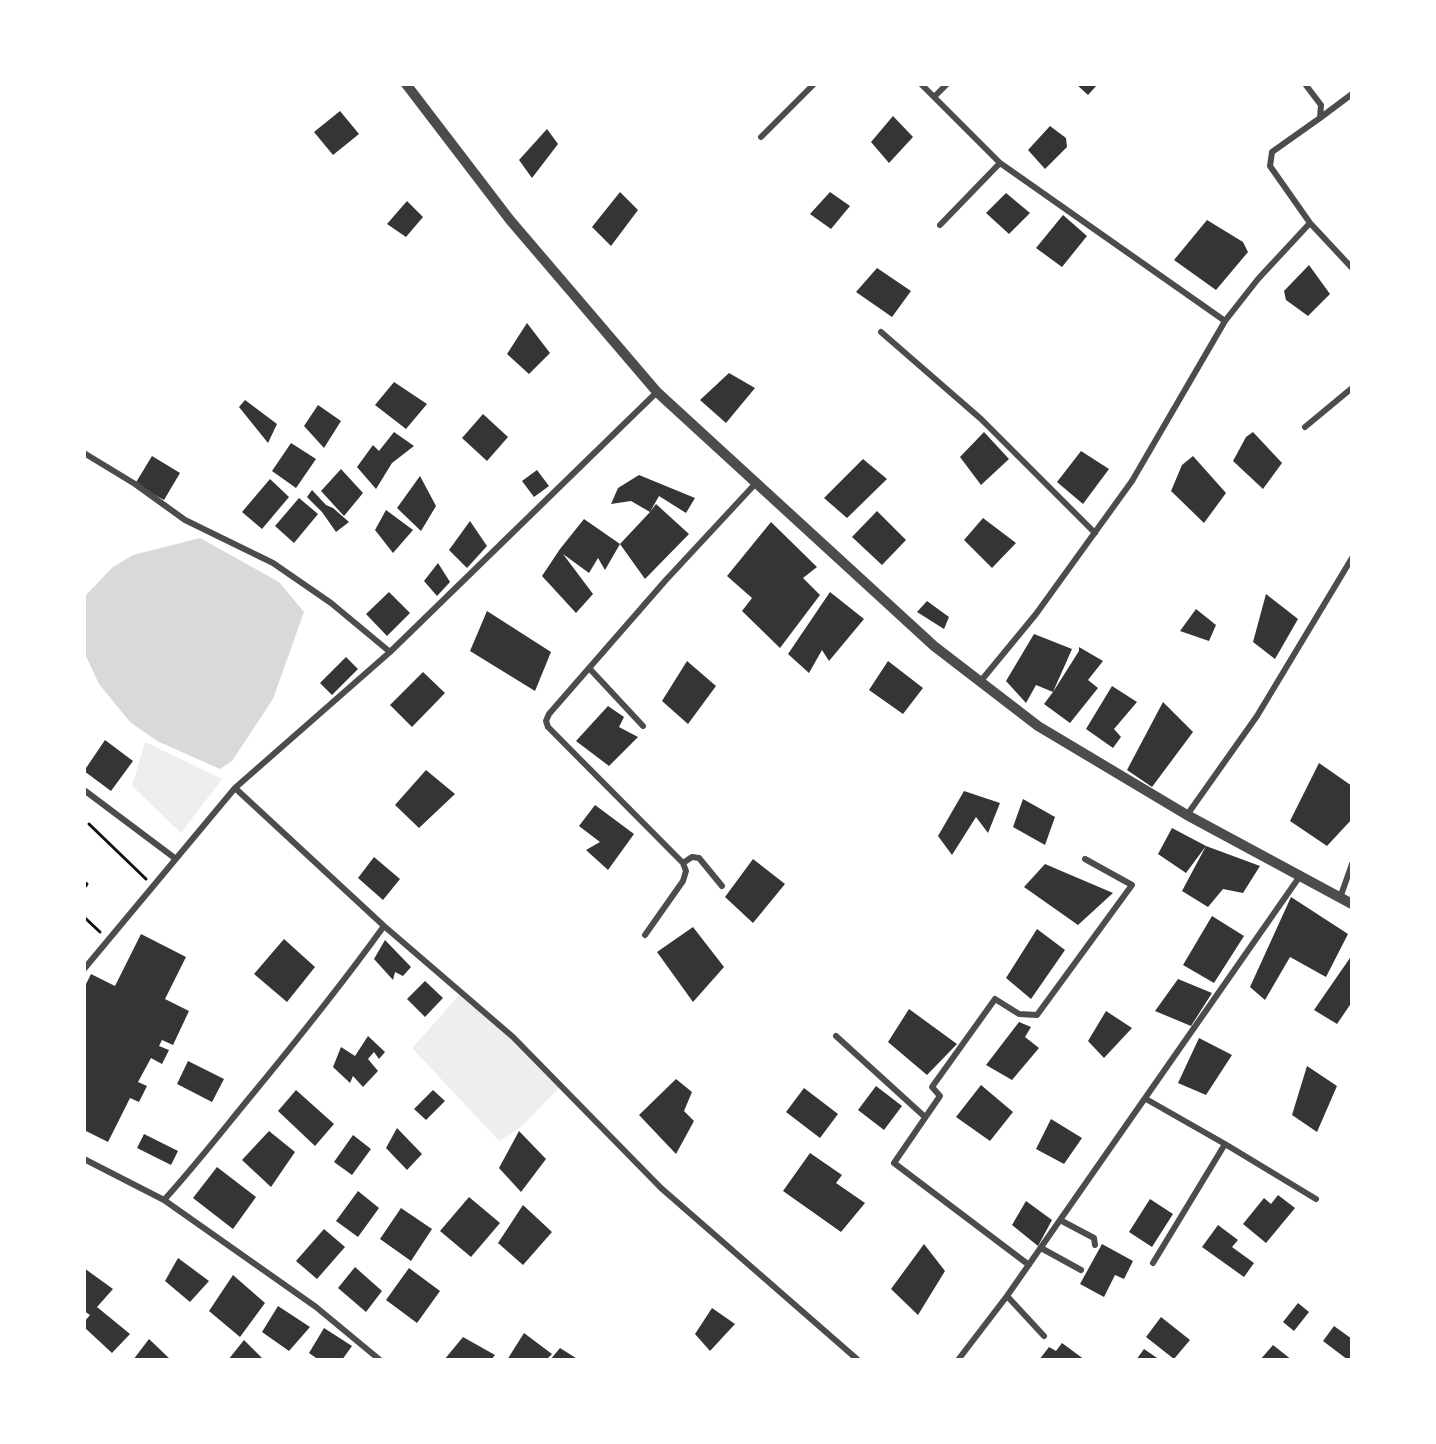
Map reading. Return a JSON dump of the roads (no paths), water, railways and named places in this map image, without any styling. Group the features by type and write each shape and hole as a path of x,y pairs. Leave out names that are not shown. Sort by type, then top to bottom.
{"street":[{"path":"406,84 510,220 657,392 934,646 1038,726 1187,815 1352,904"},
{"path":"761,137 814,84"},
{"path":"921,84 1000,163 1056,200 1225,321"},
{"path":"934,97 947,84"},
{"path":"1305,84 1322,105 1320,118"},
{"path":"1352,94 1272,152 1270,166 1310,223 1352,267"},
{"path":"940,225 1000,163"},
{"path":"980,683 1035,614 1132,481 1225,321 1258,279 1310,223"},
{"path":"881,332 981,419 1095,533"},
{"path":"1305,428 1352,388"},
{"path":"84,969 236,788 390,652 657,392"},
{"path":"84,453 135,484 185,520 273,563 331,603 390,652"},
{"path":"645,935 683,881 686,872 683,863 548,727 546,721 549,714 589,668 756,483"},
{"path":"1187,815 1257,716 1352,558"},
{"path":"589,668 643,726"},
{"path":"236,788 384,926 513,1037 661,1188 858,1360"},
{"path":"84,790 176,859"},
{"path":"683,863 692,857 699,858 722,886"},
{"path":"1029,1265 894,1163 940,1096 932,1088 995,999 1019,1014 1037,1015 1132,885 1084,859"},
{"path":"1340,898 1352,864"},
{"path":"958,1360 1029,1265 1300,876"},
{"path":"164,1200 295,1046 384,926"},
{"path":"836,1036 925,1117"},
{"path":"1146,1099 1316,1199"},
{"path":"1153,1263 1225,1144"},
{"path":"84,1159 164,1200 316,1307 380,1360"},
{"path":"1060,1220 1094,1238 1095,1245"},
{"path":"1041,1248 1081,1270"},
{"path":"1007,1296 1044,1336"}]}
